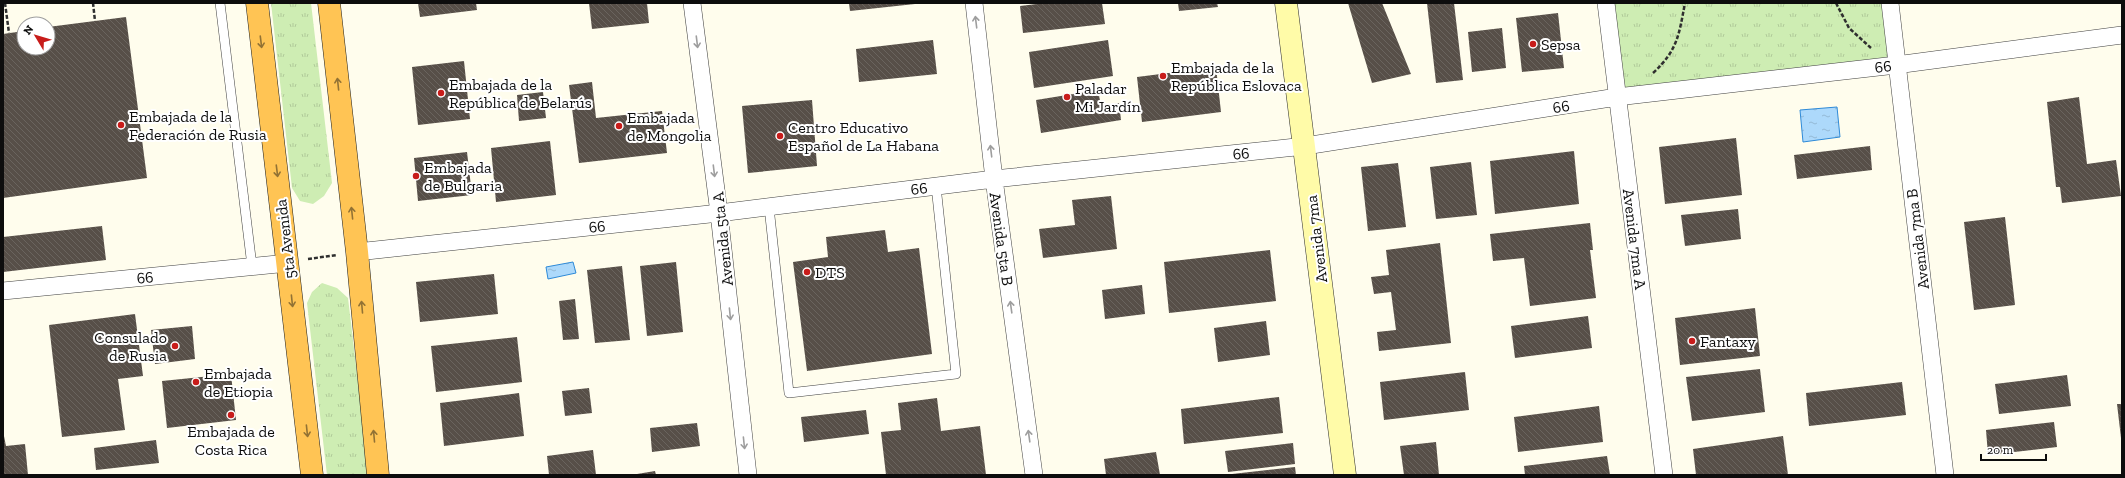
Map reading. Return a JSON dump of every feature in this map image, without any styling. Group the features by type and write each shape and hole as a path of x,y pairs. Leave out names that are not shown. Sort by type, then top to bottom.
{"highway":[{"name":"5ta Avenida","path":"257,3 312,475"},
{"path":"329,3 357,252 378,475"}],"main road":[{"name":"Avenida 7ma","path":"1286,3 1345,475"}],"street":[{"name":"Avenida 5ta A","path":"692,3 719,213 748,475"},
{"name":"Avenida 5ta B","path":"974,3 994,179 1034,475"},
{"name":"Avenida 7ma A","path":"1606,3 1664,475"},
{"name":"Avenida 7ma B","path":"1890,3 1896,65 1945,475"},
{"name":"66","path":"357,252 719,213 994,179 1305,146 1617,97 1896,65 2122,35"},
{"name":"66","path":"3,291 288,263"}],"lane":[{"path":"220,3 252,266"},
{"path":"769,207 789,393 956,374 936,186"}],"path":[{"path":"5,3 9,33"},
{"path":"93,3 95,21"},
{"path":"1647,77 1664,62 1675,47 1679,36 1685,3"},
{"path":"1836,3 1850,28 1864,42 1896,65"},
{"path":"288,263 357,252"}],"green space":[{"path":"271,3 311,3 332,183 324,196 313,204 300,201 292,188"},
{"path":"1606,3 1890,3 1896,65 1617,97"},
{"path":"322,283 337,288 348,298 369,475 327,475 307,303 312,292"}],"water":[{"path":"1837,107 1840,137 1803,142 1800,110"},
{"path":"573,262 576,273 548,279 546,267"}],"building":[{"path":"418,3 476,3 477,10 420,17"},
{"path":"589,3 647,3 649,23 592,29"},
{"path":"849,3 915,3 915,4 850,11"},
{"path":"1045,3 1102,3 1105,24 1023,33 1020,6"},
{"path":"1178,3 1217,3 1218,7 1179,11"},
{"path":"1348,3 1382,3 1411,74 1372,83"},
{"path":"1427,3 1454,3 1463,80 1436,83"},
{"path":"1558,13 1564,68 1522,72 1516,18"},
{"path":"126,17 147,178 3,198 3,34 16,32 16,56 56,56 56,26"},
{"path":"1502,28 1506,68 1472,72 1468,32"},
{"path":"933,40 937,74 859,82 856,49"},
{"path":"1108,40 1113,76 1034,88 1029,52"},
{"name":"Embajada de la República de Belarús","path":"464,61 470,119 418,125 412,67"},
{"path":"1216,67 1221,112 1142,122 1137,77"},
{"name":"Embajada de Mongolia","path":"592,82 596,118 662,111 667,153 579,163 569,85"},
{"path":"1098,90 1101,106 1119,103 1121,120 1041,133 1036,100"},
{"path":"543,92 546,118 519,121 517,95"},
{"path":"2079,97 2087,164 2116,160 2121,196 2062,203 2060,187 2056,187 2047,102"},
{"name":"Centro Educativo Español de La Habana","path":"812,100 817,166 748,173 742,106"},
{"path":"1736,138 1742,195 1665,204 1659,147"},
{"path":"550,141 556,195 496,202 491,148"},
{"path":"1870,146 1872,170 1797,179 1794,155"},
{"path":"1574,151 1579,204 1495,214 1490,161"},
{"path":"467,152 472,195 418,201 414,158"},
{"path":"1471,162 1477,215 1436,219 1430,167"},
{"path":"1398,163 1406,227 1368,231 1361,167"},
{"path":"1111,196 1117,249 1043,258 1039,229 1075,225 1072,200"},
{"path":"1738,209 1741,239 1685,246 1681,215"},
{"path":"2005,217 2015,305 1974,310 1964,222"},
{"path":"1590,223 1593,250 1590,250 1596,298 1530,306 1524,258 1493,261 1490,234"},
{"path":"102,226 106,260 3,272 3,237"},
{"path":"885,230 888,252 919,248 932,354 807,371 793,262 828,257 826,237"},
{"path":"1440,243 1451,343 1379,351 1377,332 1396,330 1391,292 1374,294 1371,277 1389,275 1386,250"},
{"path":"1270,250 1276,301 1169,313 1164,262"},
{"path":"676,262 683,332 647,336 640,266"},
{"path":"622,266 630,340 595,343 587,270"},
{"path":"494,274 498,314 420,322 416,282"},
{"path":"1142,285 1145,314 1105,319 1102,290"},
{"path":"575,299 579,339 563,340 559,301"},
{"path":"1755,308 1760,356 1680,365 1675,318"},
{"path":"135,314 143,376 118,379 125,430 62,437 49,325"},
{"path":"1588,316 1592,348 1515,358 1511,326"},
{"path":"1266,321 1270,355 1218,362 1214,328"},
{"path":"192,326 195,359 155,364 151,330"},
{"path":"517,337 522,382 436,392 431,346"},
{"path":"1760,369 1765,412 1692,421 1686,377"},
{"path":"1465,372 1469,410 1384,420 1380,382"},
{"path":"231,374 236,420 167,428 162,381"},
{"path":"2067,375 2071,406 1999,414 1995,384"},
{"path":"1902,382 1906,415 1809,426 1806,393"},
{"path":"589,388 592,413 565,416 562,391"},
{"path":"519,393 524,436 444,446 440,403"},
{"path":"1279,397 1283,433 1184,444 1181,409"},
{"path":"937,398 941,431 980,426 986,475 886,475 881,432 901,430 898,403"},
{"path":"2117,404 2122,404 2122,438 2121,438"},
{"path":"1599,406 1603,442 1518,452 1514,417"},
{"path":"866,410 869,434 804,442 801,417"},
{"path":"2054,422 2057,447 1988,455 1986,430"},
{"path":"697,423 700,446 652,452 650,428"},
{"path":"3,431 6,446 25,444 28,475 3,475"},
{"path":"1783,436 1788,475 1696,475 1693,449"},
{"path":"156,440 159,463 96,470 94,448"},
{"path":"1436,442 1439,475 1404,475 1400,446"},
{"path":"1293,443 1295,464 1228,472 1225,451"},
{"path":"593,450 596,475 549,475 547,456"},
{"path":"1156,452 1160,475 1106,475 1104,459"},
{"path":"1607,456 1610,475 1525,475 1524,466"},
{"path":"1295,467 1296,475 1232,475 1232,474"},
{"path":"655,471 656,475 637,475 637,474"}],"place":[{"name":"Sepsa","path":"1533,44"},
{"name":"Embajada de la República Eslovaca","path":"1163,76"},
{"name":"Embajada de la República de Belarús","path":"441,93"},
{"name":"Paladar Mi Jardín","path":"1067,97"},
{"name":"Embajada de la Federación de Rusia","path":"121,125"},
{"name":"Embajada de Mongolia","path":"619,126"},
{"name":"Centro Educativo Español de La Habana","path":"780,136"},
{"name":"Embajada de Bulgaria","path":"416,176"},
{"name":"DTS","path":"807,272"},
{"name":"Fantaxy","path":"1692,341"},
{"name":"Consulado de Rusia","path":"175,346"},
{"name":"Embajada de Etiopia","path":"196,382"},
{"name":"Embajada de Costa Rica","path":"231,415"}]}
